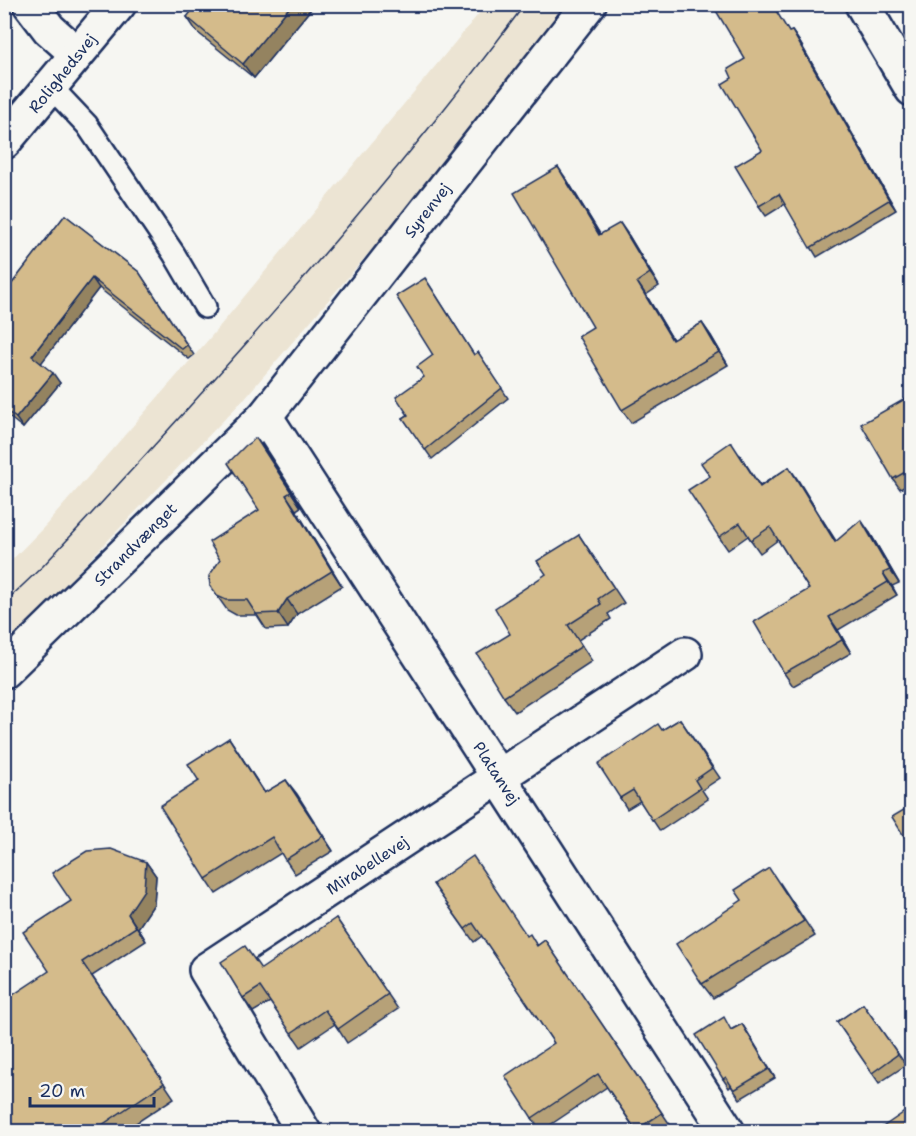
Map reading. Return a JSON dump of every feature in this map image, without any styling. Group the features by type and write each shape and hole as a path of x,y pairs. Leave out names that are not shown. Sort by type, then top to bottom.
{"street":[{"path":"30,4 49,29 77,54"},
{"name":"Rolighedsvej","path":"4,142 118,4"},
{"name":"Syrenvej","path":"266,416 589,4"},
{"path":"862,4 912,89"},
{"name":"Strandvænget","path":"4,671 266,416"},
{"name":"Platanvej","path":"266,416 728,1131"},
{"name":"Mirabellevej","path":"303,1131 206,970 685,654"}],"lane":[{"path":"51,87 87,125 174,254 205,307"}],"shaded area":[{"path":"486,5 565,5 526,59 408,207 244,399 69,581 5,644 5,567 45,526 209,339"}],"building":[{"path":"197,4 292,4 243,64 187,17"},
{"path":"712,4 772,4 789,32 792,31 889,200 810,248 779,194 759,206 735,166 762,150 722,84 732,78 728,69 745,59"},
{"path":"558,167 599,235 620,223 650,273 637,282 672,340 702,323 719,352 622,410 578,336 593,327 514,193"},
{"path":"65,215 139,272 187,345 182,349 92,278 32,356 53,373 16,418 4,409 4,294"},
{"path":"425,278 474,355 478,352 502,388 425,450 403,418 408,415 396,397 424,377 417,367 433,355 396,296"},
{"path":"912,395 912,472 909,470 893,479 861,424"},
{"path":"256,438 291,492 286,495 332,571 287,599 278,613 256,614 247,600 226,600 217,596 210,586 209,576 220,560 209,542 259,510 228,463"},
{"path":"731,442 760,487 789,467 835,542 861,520 890,570 883,573 888,582 829,617 842,640 784,673 754,622 809,589 770,527 751,540 740,523 719,537 688,490 710,476 701,463"},
{"path":"579,535 614,588 598,599 601,604 568,625 582,646 504,697 477,654 510,634 495,608 546,574 537,561"},
{"path":"680,719 712,768 695,780 700,788 652,820 633,790 620,798 598,764 658,724 662,730"},
{"path":"229,738 264,793 286,780 323,836 285,860 272,837 206,879 160,806 199,781 188,764"},
{"path":"912,805 912,849 892,817"},
{"path":"111,849 146,862 144,890 128,914 136,927 82,962 164,1083 93,1131 12,1131 4,1120 4,1001 49,971 23,932 71,901 52,873 87,851"},
{"path":"473,856 527,936 530,934 537,946 545,940 662,1113 636,1130 598,1074 532,1118 505,1076 554,1043 473,923 465,929 433,884"},
{"path":"769,868 804,921 702,984 676,944 742,900 735,890"},
{"path":"336,918 388,994 338,1029 325,1010 291,1033 260,987 243,998 221,962 245,946 261,969"},
{"path":"863,1004 898,1054 872,1073 837,1022"},
{"path":"724,1017 731,1030 742,1024 769,1069 734,1090 726,1077 723,1079 696,1035"},
{"path":"906,1111 912,1119 912,1131 877,1131"}],"tram line":[{"path":"4,603 43,566 106,498 292,291 411,150 525,4"}]}
